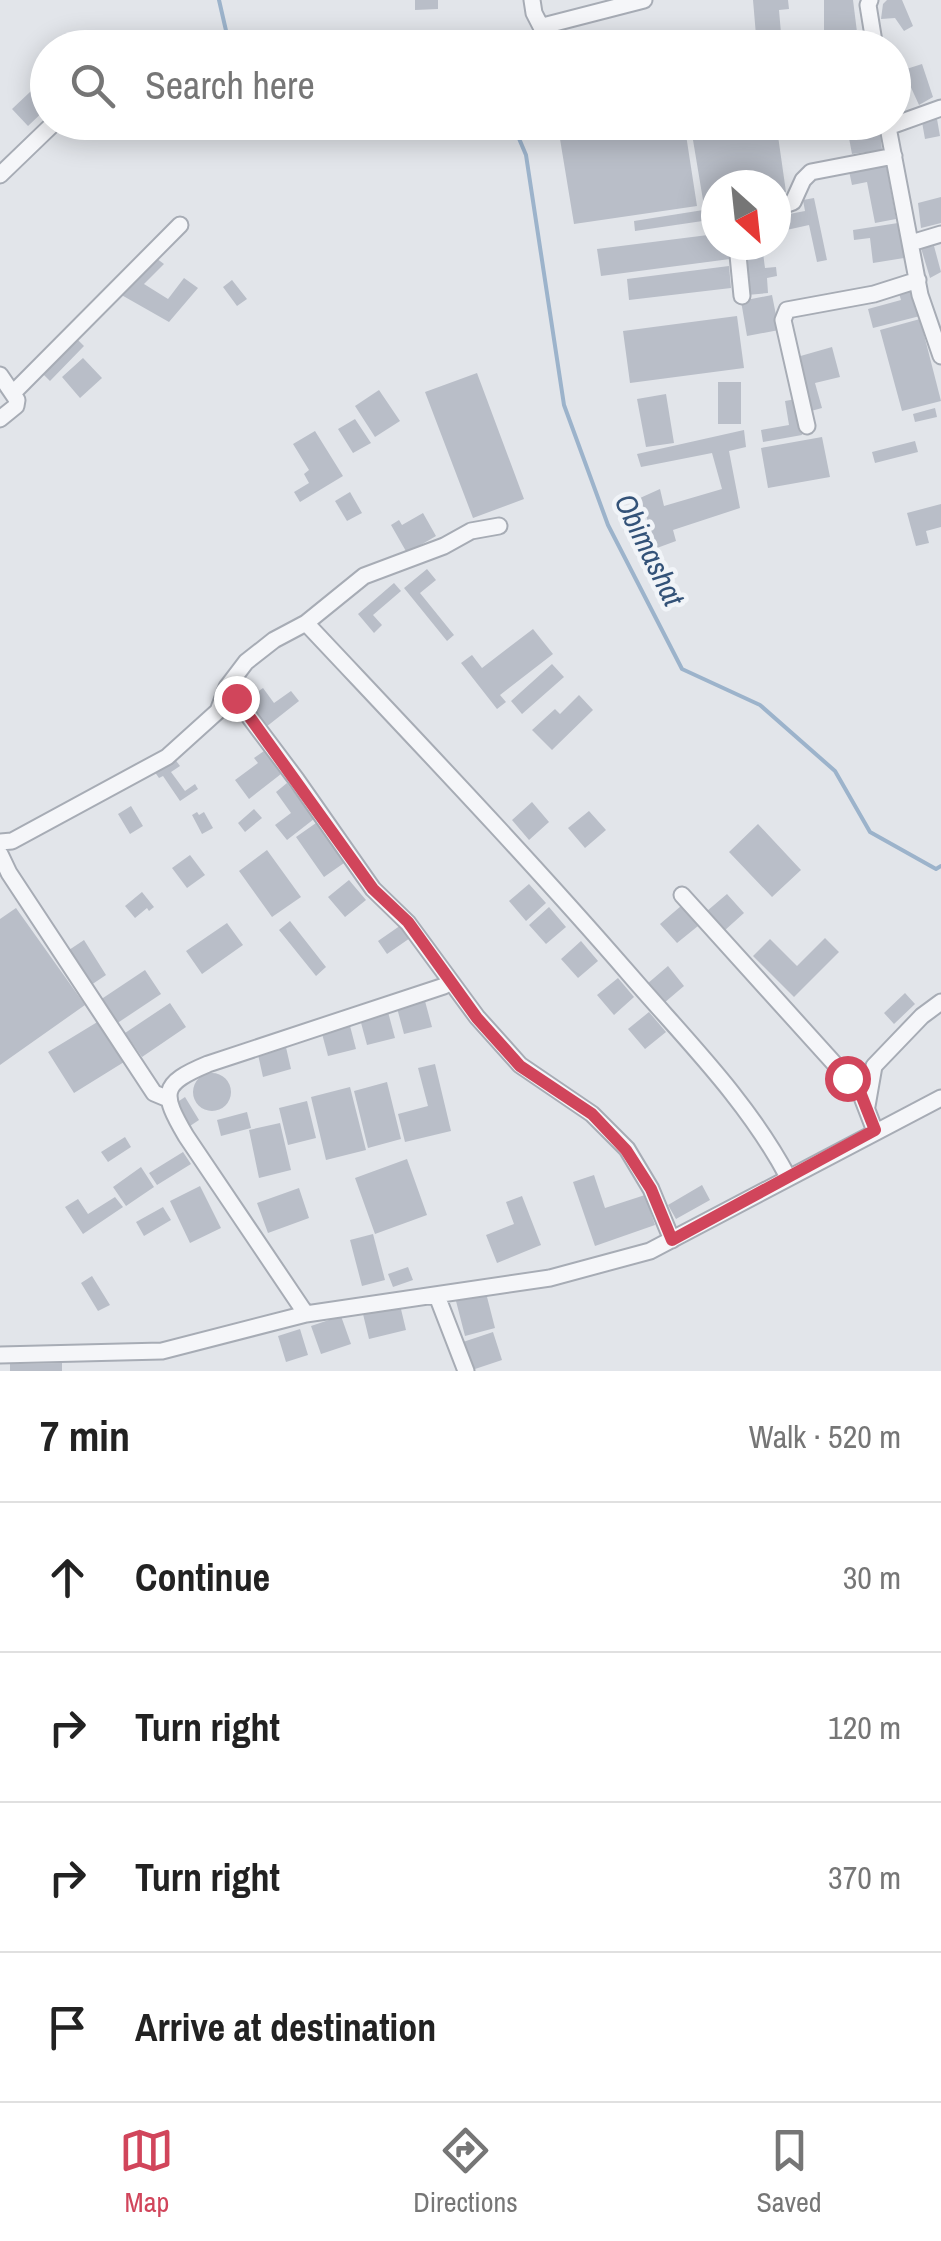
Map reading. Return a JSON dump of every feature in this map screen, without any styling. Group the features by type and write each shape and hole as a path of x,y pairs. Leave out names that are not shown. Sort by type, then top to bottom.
{"street":[{"path":"532,0 534,13 545,30"},
{"path":"543,26 644,0"},
{"path":"870,0 872,30"},
{"path":"911,118 941,108"},
{"path":"0,175 37,140"},
{"path":"891,140 918,280 941,356"},
{"path":"791,203 802,180 811,172 894,156"},
{"path":"14,392 180,225"},
{"path":"911,243 941,234"},
{"path":"738,260 742,296"},
{"path":"808,426 783,320 787,310 874,294 918,280"},
{"path":"0,375 14,392 16,406 0,419"},
{"path":"0,842 12,841 168,757 218,711 226,686 246,662 274,640 306,623 364,576 444,546 470,531 499,526"},
{"path":"306,623 572,908 710,1063 768,1139 788,1177"},
{"path":"226,686 373,889 408,922 477,1018 520,1066 592,1114 626,1150 651,1189 672,1240"},
{"path":"0,854 154,1092 166,1098 186,1136 306,1314"},
{"path":"682,895 860,1092 875,1130"},
{"path":"166,1098 170,1086 184,1074 208,1064 444,986"},
{"path":"867,1106 874,1066 922,1016 941,1002"},
{"path":"0,1355 76,1363 162,1351 306,1314 592,1270 650,1252 941,1098"},
{"path":"436,1296 466,1371"}],"building":[{"path":"415,0 438,0 438,9 415,10"},
{"path":"753,0 788,0 789,9 779,10 781,30 756,30"},
{"path":"824,0 853,0 857,30 824,30"},
{"path":"887,0 902,0 913,26 903,30 895,18 881,19"},
{"path":"922,64 933,97 919,105 911,87 911,68"},
{"path":"30,92 28,126 12,109"},
{"path":"937,119 940,136 925,139 922,122"},
{"path":"560,140 687,140 697,206 574,224"},
{"path":"693,140 779,140 783,170 701,170 701,188"},
{"path":"849,140 881,140 882,150 852,154"},
{"path":"886,164 896,219 875,223 867,182 852,185 849,171"},
{"path":"941,197 941,223 921,228 918,203"},
{"path":"814,198 827,260 817,262 809,225 791,229 791,214 805,211 803,200"},
{"path":"701,210 701,221 635,231 634,221"},
{"path":"898,223 904,258 873,263 870,238 854,240 853,230"},
{"path":"701,236 701,260 722,260 601,276 597,249"},
{"path":"934,246 941,272 930,278 921,248"},
{"path":"152,255 164,264 144,284 168,299 184,278 198,288 169,322 118,293"},
{"path":"744,260 764,260 765,268 776,267 777,276 767,278 768,293 747,295"},
{"path":"729,266 731,288 629,300 627,279"},
{"path":"232,280 247,299 237,306 223,287"},
{"path":"912,287 920,316 873,328 868,309 901,300 898,290"},
{"path":"772,295 779,330 747,336 741,301"},
{"path":"737,316 744,368 630,383 623,331"},
{"path":"920,319 941,401 902,411 880,330"},
{"path":"73,335 84,346 50,381 39,370"},
{"path":"832,347 840,377 815,383 822,408 811,411 797,357"},
{"path":"83,358 102,378 80,398 62,377"},
{"path":"477,373 524,499 473,518 425,392"},
{"path":"718,382 741,382 741,424 718,424"},
{"path":"379,390 400,421 375,437 355,406"},
{"path":"666,394 674,443 646,447 637,399"},
{"path":"796,399 802,435 763,442 761,430 789,425 785,401"},
{"path":"935,408 937,417 915,422 913,414"},
{"path":"355,419 371,443 353,453 338,429"},
{"path":"744,430 746,447 729,451 740,508 673,530 676,541 657,548 640,498 660,489 664,506 722,489 712,453 641,467 637,454"},
{"path":"315,431 343,476 300,502 294,492 309,483 304,474 309,470 293,444"},
{"path":"822,437 830,477 768,488 761,448"},
{"path":"915,441 918,452 875,463 872,452"},
{"path":"350,492 362,513 347,521 335,501"},
{"path":"941,504 941,527 926,531 929,543 916,546 907,513"},
{"path":"423,513 436,536 407,553 391,525 399,520 402,525"},
{"path":"427,569 436,580 420,593 454,635 447,641 404,588"},
{"path":"394,583 401,591 373,615 382,625 374,633 358,614"},
{"path":"533,629 553,654 500,695 506,702 497,709 461,663 472,655 482,668"},
{"path":"552,664 564,677 522,714 511,701"},
{"path":"243,676 256,693 263,688 274,703 291,691 299,701 266,727 233,684"},
{"path":"579,695 593,710 552,750 532,730 555,709 560,714"},
{"path":"264,751 281,774 249,799 235,780 258,763 254,758"},
{"path":"174,758 180,766 171,772 185,791 195,784 198,789 180,801 163,776 159,778 154,771"},
{"path":"287,783 314,819 287,840 275,825 291,813 276,792"},
{"path":"532,802 549,822 529,840 512,820"},
{"path":"131,806 143,826 130,834 118,814"},
{"path":"254,809 262,818 245,832 238,823"},
{"path":"589,811 606,830 585,848 568,828"},
{"path":"204,812 213,828 202,834 192,815"},
{"path":"316,823 344,863 324,877 296,837"},
{"path":"758,824 801,870 772,897 729,852"},
{"path":"267,850 301,897 272,917 239,871"},
{"path":"190,855 205,875 187,888 172,868"},
{"path":"349,880 366,900 345,917 328,897"},
{"path":"529,884 546,903 526,921 509,901"},
{"path":"142,892 154,907 135,918 125,906"},
{"path":"727,894 744,913 724,931 707,911"},
{"path":"681,906 698,926 677,943 660,924"},
{"path":"549,907 566,927 546,944 529,925"},
{"path":"16,908 85,1005 0,1065 0,919"},
{"path":"290,921 326,967 316,976 279,930"},
{"path":"227,923 243,945 202,974 186,951"},
{"path":"404,923 413,936 387,954 378,941"},
{"path":"825,938 839,952 794,997 753,956 770,939 797,966"},
{"path":"84,940 106,975 91,985 69,950"},
{"path":"581,941 598,961 578,978 561,959"},
{"path":"668,966 684,986 664,1003 647,984"},
{"path":"145,970 161,994 116,1024 100,1000"},
{"path":"618,978 634,997 614,1015 597,995"},
{"path":"905,993 915,1004 894,1024 884,1013"},
{"path":"425,1001 432,1027 404,1034 397,1008"},
{"path":"170,1003 186,1027 142,1057 125,1033"},
{"path":"388,1012 395,1038 367,1045 360,1019"},
{"path":"649,1012 666,1032 645,1049 628,1029"},
{"path":"99,1021 124,1062 74,1093 48,1052"},
{"path":"349,1022 356,1049 328,1056 321,1030"},
{"path":"285,1043 291,1069 263,1077 257,1050"},
{"path":"435,1064 451,1131 405,1142 398,1114 428,1106 418,1068"},
{"path":"212,1073 226,1078 231,1092 226,1106 212,1111 198,1106 193,1092 198,1078"},
{"path":"387,1082 401,1139 368,1148 354,1091"},
{"path":"350,1087 366,1150 326,1160 311,1097"},
{"path":"185,1097 199,1120 187,1128 173,1105"},
{"path":"307,1101 316,1138 288,1145 279,1108"},
{"path":"247,1112 251,1128 221,1136 217,1120"},
{"path":"280,1123 291,1170 259,1178 249,1130"},
{"path":"125,1137 131,1147 108,1162 101,1152"},
{"path":"183,1152 191,1164 157,1185 149,1173"},
{"path":"407,1159 427,1215 375,1234 355,1178"},
{"path":"141,1167 154,1187 126,1206 113,1187"},
{"path":"594,1175 605,1208 645,1195 655,1225 595,1246 573,1182"},
{"path":"702,1185 710,1200 676,1219 668,1205"},
{"path":"200,1186 221,1228 190,1243 170,1201"},
{"path":"299,1188 309,1218 268,1233 257,1203"},
{"path":"522,1196 541,1245 497,1263 486,1235 514,1224 506,1202"},
{"path":"115,1197 123,1207 83,1234 65,1207 78,1199 88,1214"},
{"path":"163,1207 171,1220 144,1236 136,1222"},
{"path":"373,1234 385,1280 362,1286 350,1240"},
{"path":"408,1267 413,1280 393,1287 388,1274"},
{"path":"92,1276 110,1305 98,1311 81,1283"},
{"path":"486,1293 495,1328 465,1336 456,1301"},
{"path":"400,1305 406,1330 369,1339 363,1314"},
{"path":"341,1316 351,1344 321,1354 311,1326"},
{"path":"300,1329 308,1355 286,1362 278,1336"},
{"path":"493,1332 502,1360 472,1370 463,1342"},
{"path":"62,1363 62,1371 10,1371 10,1364"}],"waterway":[{"name":"Obimashat","path":"219,0 226,30"},
{"name":"Obimashat","path":"520,140 526,155 564,405 608,525 682,669 760,705 835,771 870,832 936,869 941,866"}],"route":[{"path":"236,698 373,889 408,922 477,1018 520,1066 592,1114 626,1150 651,1189 672,1240 875,1130 860,1092 847,1078"}]}
